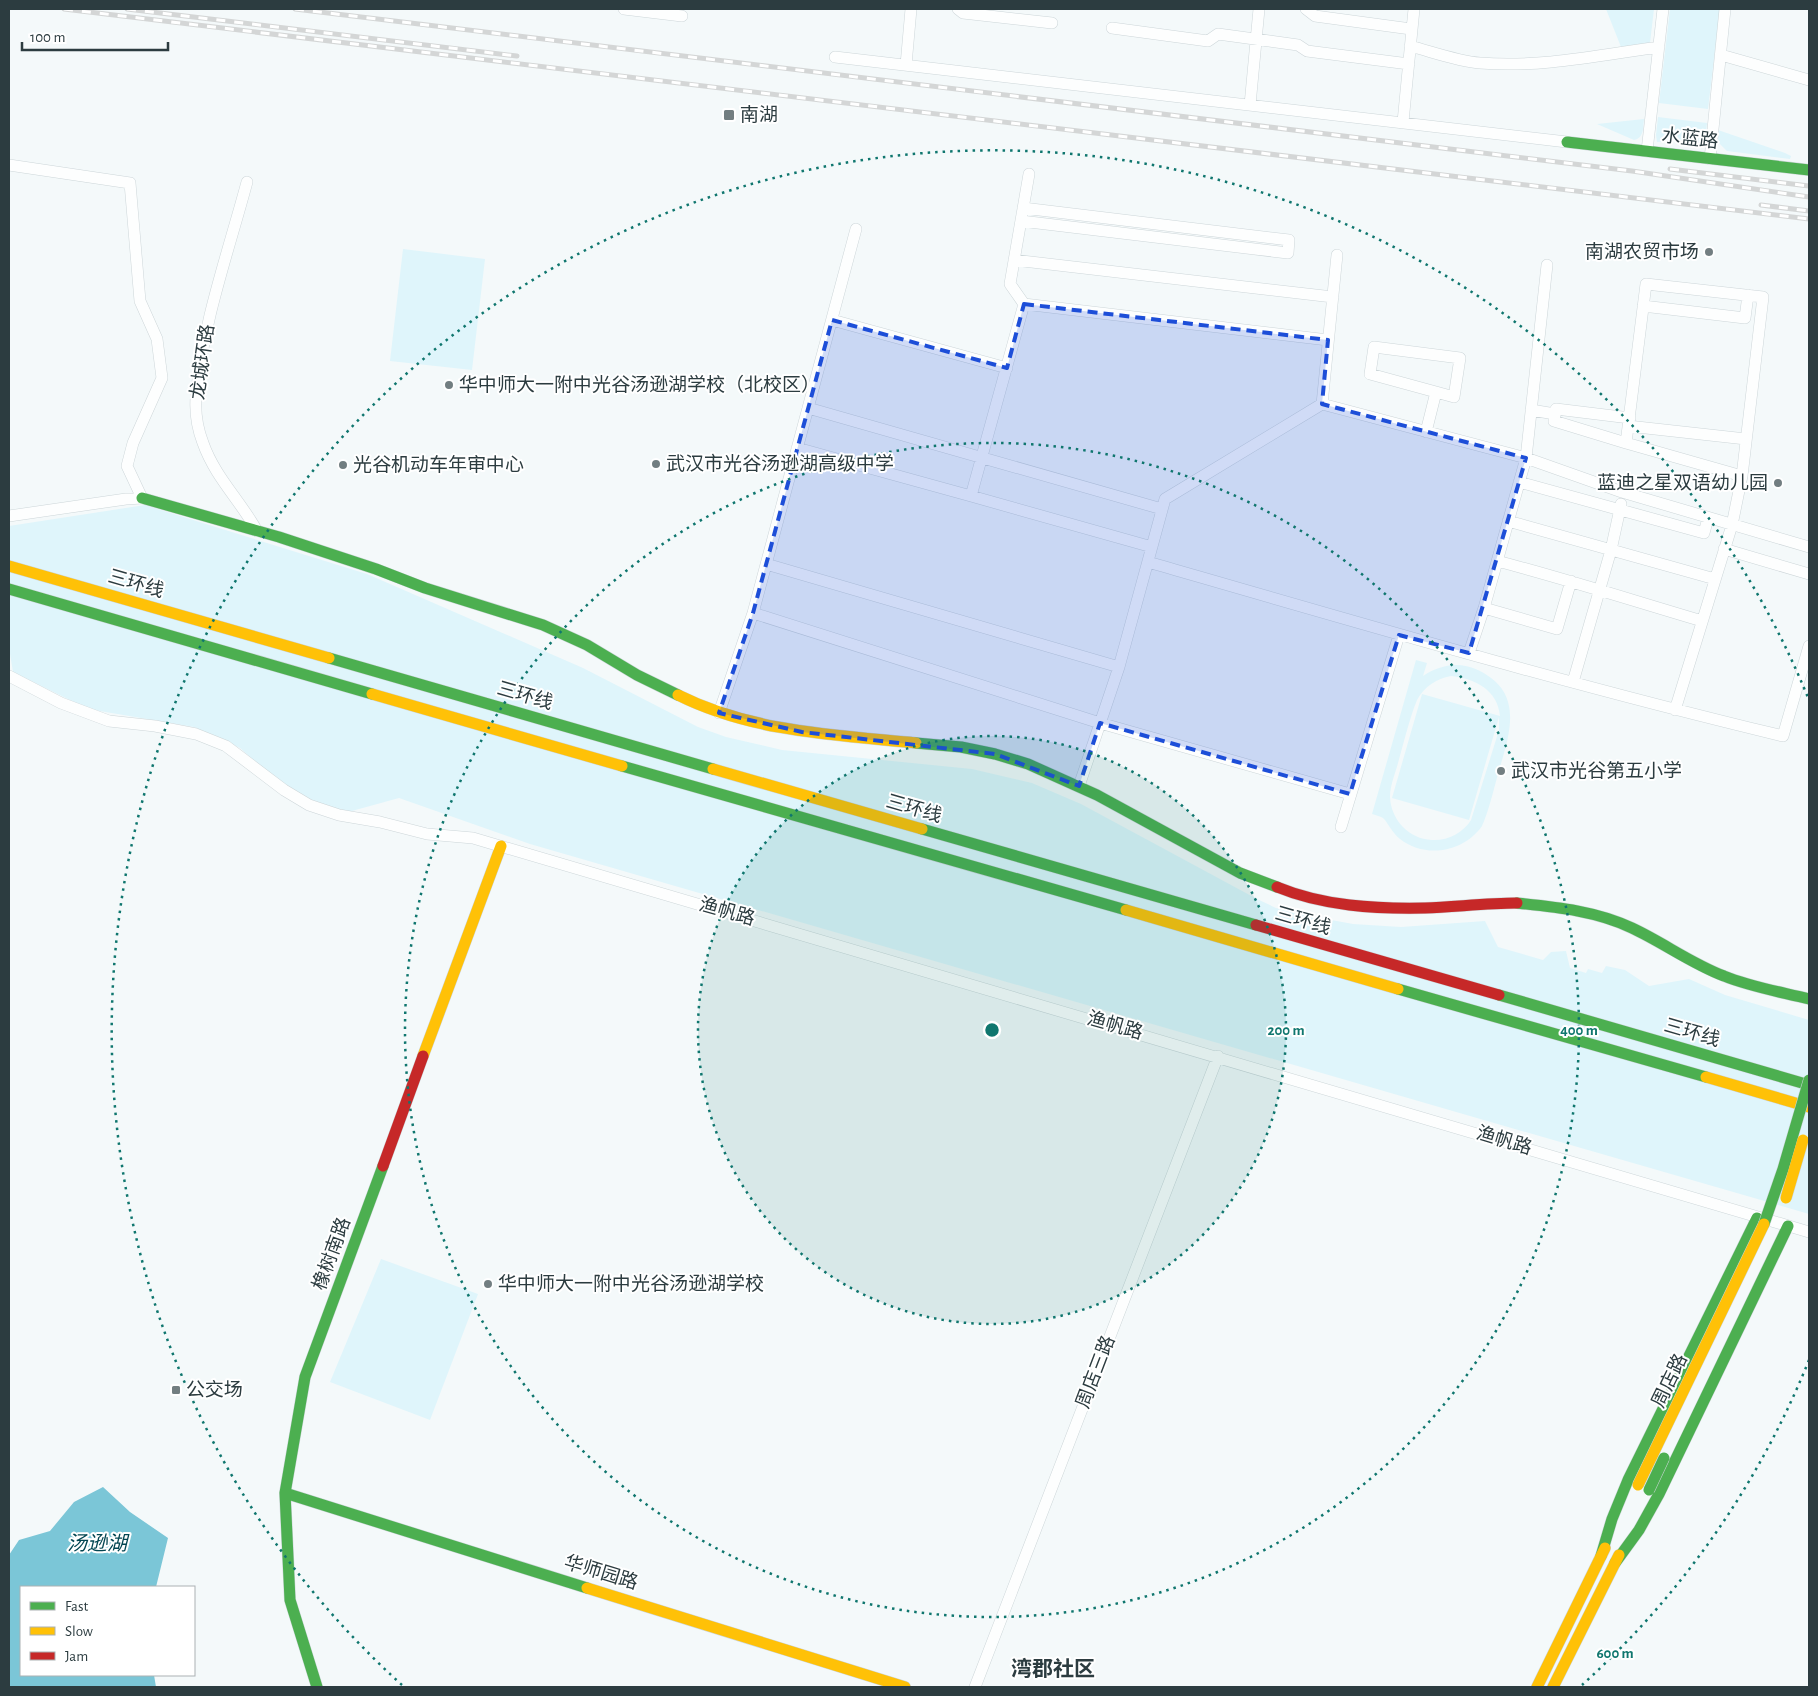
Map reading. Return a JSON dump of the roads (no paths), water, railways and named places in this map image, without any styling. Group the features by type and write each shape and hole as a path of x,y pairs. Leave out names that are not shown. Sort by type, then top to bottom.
{"main road":[{"name":"水蓝路","path":"1567,142 1809,170"},
{"path":"142,498 345,558 425,588 552,629 601,652 637,675 719,713 761,725 802,732 961,748 1028,764 1078,786 1240,874 1306,897 1338,904 1384,908 1515,903 1561,907 1611,920 1632,928 1698,965 1726,977 1809,999"},
{"name":"三环线","path":"9,566 1809,1085"},
{"name":"三环线","path":"9,588 1809,1106"},
{"name":"橡树南路","path":"317,1687 290,1600 285,1493 306,1377 501,846"},
{"name":"周店路","path":"1554,1687 1615,1563 1643,1487 1764,1223 1780,1178 1809,1080"},
{"name":"周店路","path":"1537,1687 1601,1556 1643,1487 1737,1308 1775,1226 1794,1172 1809,1120"},
{"path":"1601,1556 1612,1519 1628,1480 1758,1218"},
{"path":"1615,1563 1640,1530 1788,1226"},
{"name":"华师园路","path":"285,1493 906,1687"}],"street":[{"path":"624,9 682,16"},
{"path":"906,66 911,9"},
{"path":"958,9 963,13 1052,23"},
{"path":"1250,105 1259,9"},
{"path":"1306,9 1315,16 1411,28"},
{"path":"1403,122 1414,9"},
{"path":"1646,151 1663,9"},
{"path":"1710,159 1725,9"},
{"path":"1112,28 1208,41 1218,34 1298,45 1307,51 1409,64"},
{"path":"1410,46 1451,58 1479,63 1507,64 1570,59 1659,47"},
{"path":"1720,55 1809,80"},
{"path":"835,57 1567,142"},
{"path":"9,165 130,183 140,301 157,339 162,378 133,443 127,466 142,498 9,516"},
{"path":"1029,174 1010,284 1024,304 1328,340"},
{"name":"龙城环路","path":"247,182 208,320 196,400 198,425 207,453 228,489 246,511 257,531"},
{"path":"1021,221 1288,253 1289,240 1023,208"},
{"path":"1138,235 1140,222"},
{"path":"719,713 753,613 856,229"},
{"path":"1322,404 1337,255"},
{"path":"1014,260 1333,297"},
{"path":"1470,653 1526,458 1547,265"},
{"path":"1626,443 1646,284 1763,297 1742,476 1732,525 1676,710"},
{"path":"1643,306 1745,318 1748,295"},
{"path":"971,496 1024,304"},
{"path":"832,320 1006,368"},
{"path":"1374,347 1460,358 1454,398 1436,392 1370,374 1374,347"},
{"path":"1426,432 1436,392"},
{"path":"1078,786 1119,667 1165,499 1322,404 1526,458 1622,492 1809,547"},
{"path":"808,408 1162,509"},
{"path":"1742,476 1554,421 1556,409 1746,439"},
{"path":"1531,410 1555,414"},
{"path":"797,448 1152,548"},
{"path":"1519,482 1704,533 1708,518"},
{"path":"1573,682 1621,510 1622,492"},
{"path":"1508,521 1715,579"},
{"path":"1724,549 1809,574"},
{"path":"1497,561 1571,581 1702,621"},
{"path":"1148,562 1573,682 1783,736 1809,646"},
{"path":"766,564 1119,667"},
{"path":"1484,608 1557,628 1571,581"},
{"path":"753,613 1100,722 1350,794"},
{"path":"1341,827 1398,634"},
{"name":"渔帆路","path":"9,676 61,704 109,721 155,726 196,734 226,746 284,790 309,805 339,815 380,822 428,834 473,838 1218,1056 1809,1232"},
{"name":"周店三路","path":"974,1687 1218,1056"}],"water":[{"name":"汤逊湖","path":"103,1487 130,1512 168,1538 156,1586 20,1586 20,1676 154,1676 156,1687 9,1687 9,1555 19,1540 50,1531 74,1502"}],"railway":[{"path":"64,9 1809,219"},
{"path":"127,9 517,56"},
{"path":"295,9 1632,171 1809,197"},
{"path":"1670,169 1809,186"},
{"path":"1761,205 1809,211"}],"place":[{"name":"南湖","path":"729,115"},
{"name":"南湖农贸市场","path":"1709,252"},
{"name":"华中师大一附中光谷汤逊湖学校（北校区）","path":"449,385"},
{"name":"武汉市光谷汤逊湖高级中学","path":"656,464"},
{"name":"光谷机动车年审中心","path":"343,465"},
{"name":"蓝迪之星双语幼儿园","path":"1778,483"},
{"name":"武汉市光谷第五小学","path":"1501,771"},
{"name":"华中师大一附中光谷汤逊湖学校","path":"488,1284"},
{"name":"公交场","path":"176,1390"}],"district":[{"name":"湾郡社区","path":"1053,1669"}]}
